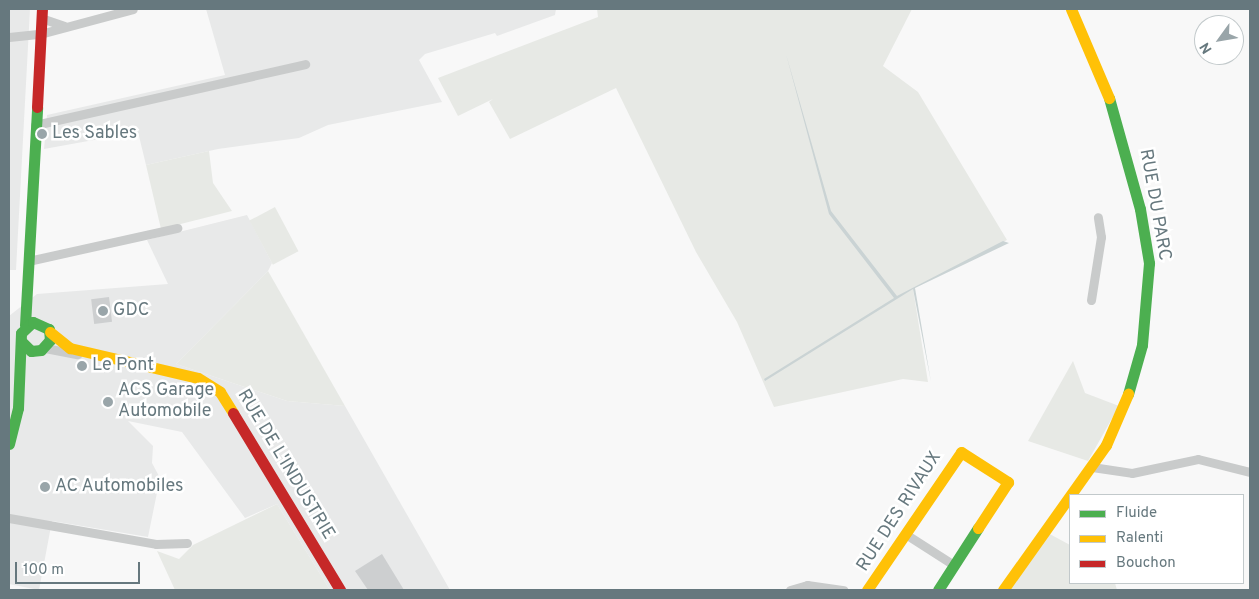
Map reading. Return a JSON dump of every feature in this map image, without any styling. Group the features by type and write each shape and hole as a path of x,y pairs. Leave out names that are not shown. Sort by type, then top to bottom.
{"street":[{"path":"9,37 40,34 133,9"},
{"name":"RUE DU PARC","path":"1071,9 1100,68 1124,141 1149,263 1142,345 1128,396 1092,466 1072,494"},
{"path":"18,401 21,341 25,326 41,13 64,26"},
{"path":"35,124 305,64"},
{"path":"1091,300 1101,237 1098,217"},
{"path":"28,266 177,228"},
{"path":"9,444 23,378 43,349 50,332 41,322 28,266"},
{"path":"25,326 41,322"},
{"name":"RUE DE L'INDUSTRIE","path":"50,332 70,348 198,378 220,392 340,590"},
{"path":"21,341 31,351 43,349"},
{"name":"RUE DE L'INDUSTRIE","path":"43,349 98,356"},
{"name":"RUE DES RIVAUX","path":"867,590 907,535 960,452 1008,482 954,565"},
{"path":"1092,466 1132,473 1198,459 1250,472"},
{"name":"RUE DU PARC","path":"1003,590 1069,498"},
{"path":"9,518 156,544 188,543"},
{"path":"907,535 954,565 938,590"},
{"path":"790,590 807,585 844,590"}],"shaded area":[{"path":"9,9 30,9 16,270 9,270"},
{"path":"206,9 556,9 555,15 497,36 495,33 425,54 419,60 442,102 328,125 299,138 218,149 146,165 138,132 44,149 47,115 225,75"},
{"path":"597,9 912,9 883,66 918,92 1007,240 913,289 928,382 903,379 774,407 737,322 696,252 616,88 510,139 489,102 493,99 458,116 438,78 598,17"},
{"path":"786,54 831,211 897,296 1003,241 1009,243 915,288 931,382 913,289 765,381 764,379 894,298 829,214"},
{"path":"209,151 213,183 232,211 161,229 146,165"},
{"path":"275,207 298,251 273,265 249,221"},
{"path":"247,215 272,263 268,271 176,364 287,401 345,406 450,590 330,590 277,504 245,518 182,432 128,421 153,446 152,463 160,478 148,537 52,521 39,590 9,584 9,316 37,294 168,284 147,240"},
{"path":"268,271 345,406 287,401 176,364"},
{"path":"1073,361 1085,393 1119,406 1088,461 1028,441"},
{"path":"277,504 330,590 175,590 157,551 179,559 193,545"},
{"path":"1046,532 1069,544 1069,584 1115,584 1117,590 1010,590"}],"building":[{"name":"GDC","path":"109,297 112,322 94,324 91,299"},
{"path":"382,554 404,590 368,590 355,571"}],"traffic: fast":[{"path":"1109,98 1140,209 1149,263 1142,345 1128,394"},
{"path":"25,325 37,107"},
{"path":"9,444 18,408 21,333 33,322 49,329 50,340 41,350 31,351 21,341"},
{"path":"938,590 978,528"}],"traffic: slow":[{"path":"1071,9 1109,98"},
{"path":"50,332 70,348 198,378 220,392 233,413"},
{"path":"1071,494 1106,445 1128,394"},
{"path":"867,590 961,452 1008,482 978,528"},
{"path":"1003,590 1069,497"}],"traffic: jam":[{"path":"37,107 42,9"},
{"path":"233,413 340,590"}],"place":[{"name":"Les Sables","path":"42,134"},
{"name":"GDC","path":"103,311"},
{"name":"Le Pont","path":"82,366"},
{"name":"ACS Garage Automobile","path":"108,402"},
{"name":"AC Automobiles","path":"45,487"}]}
